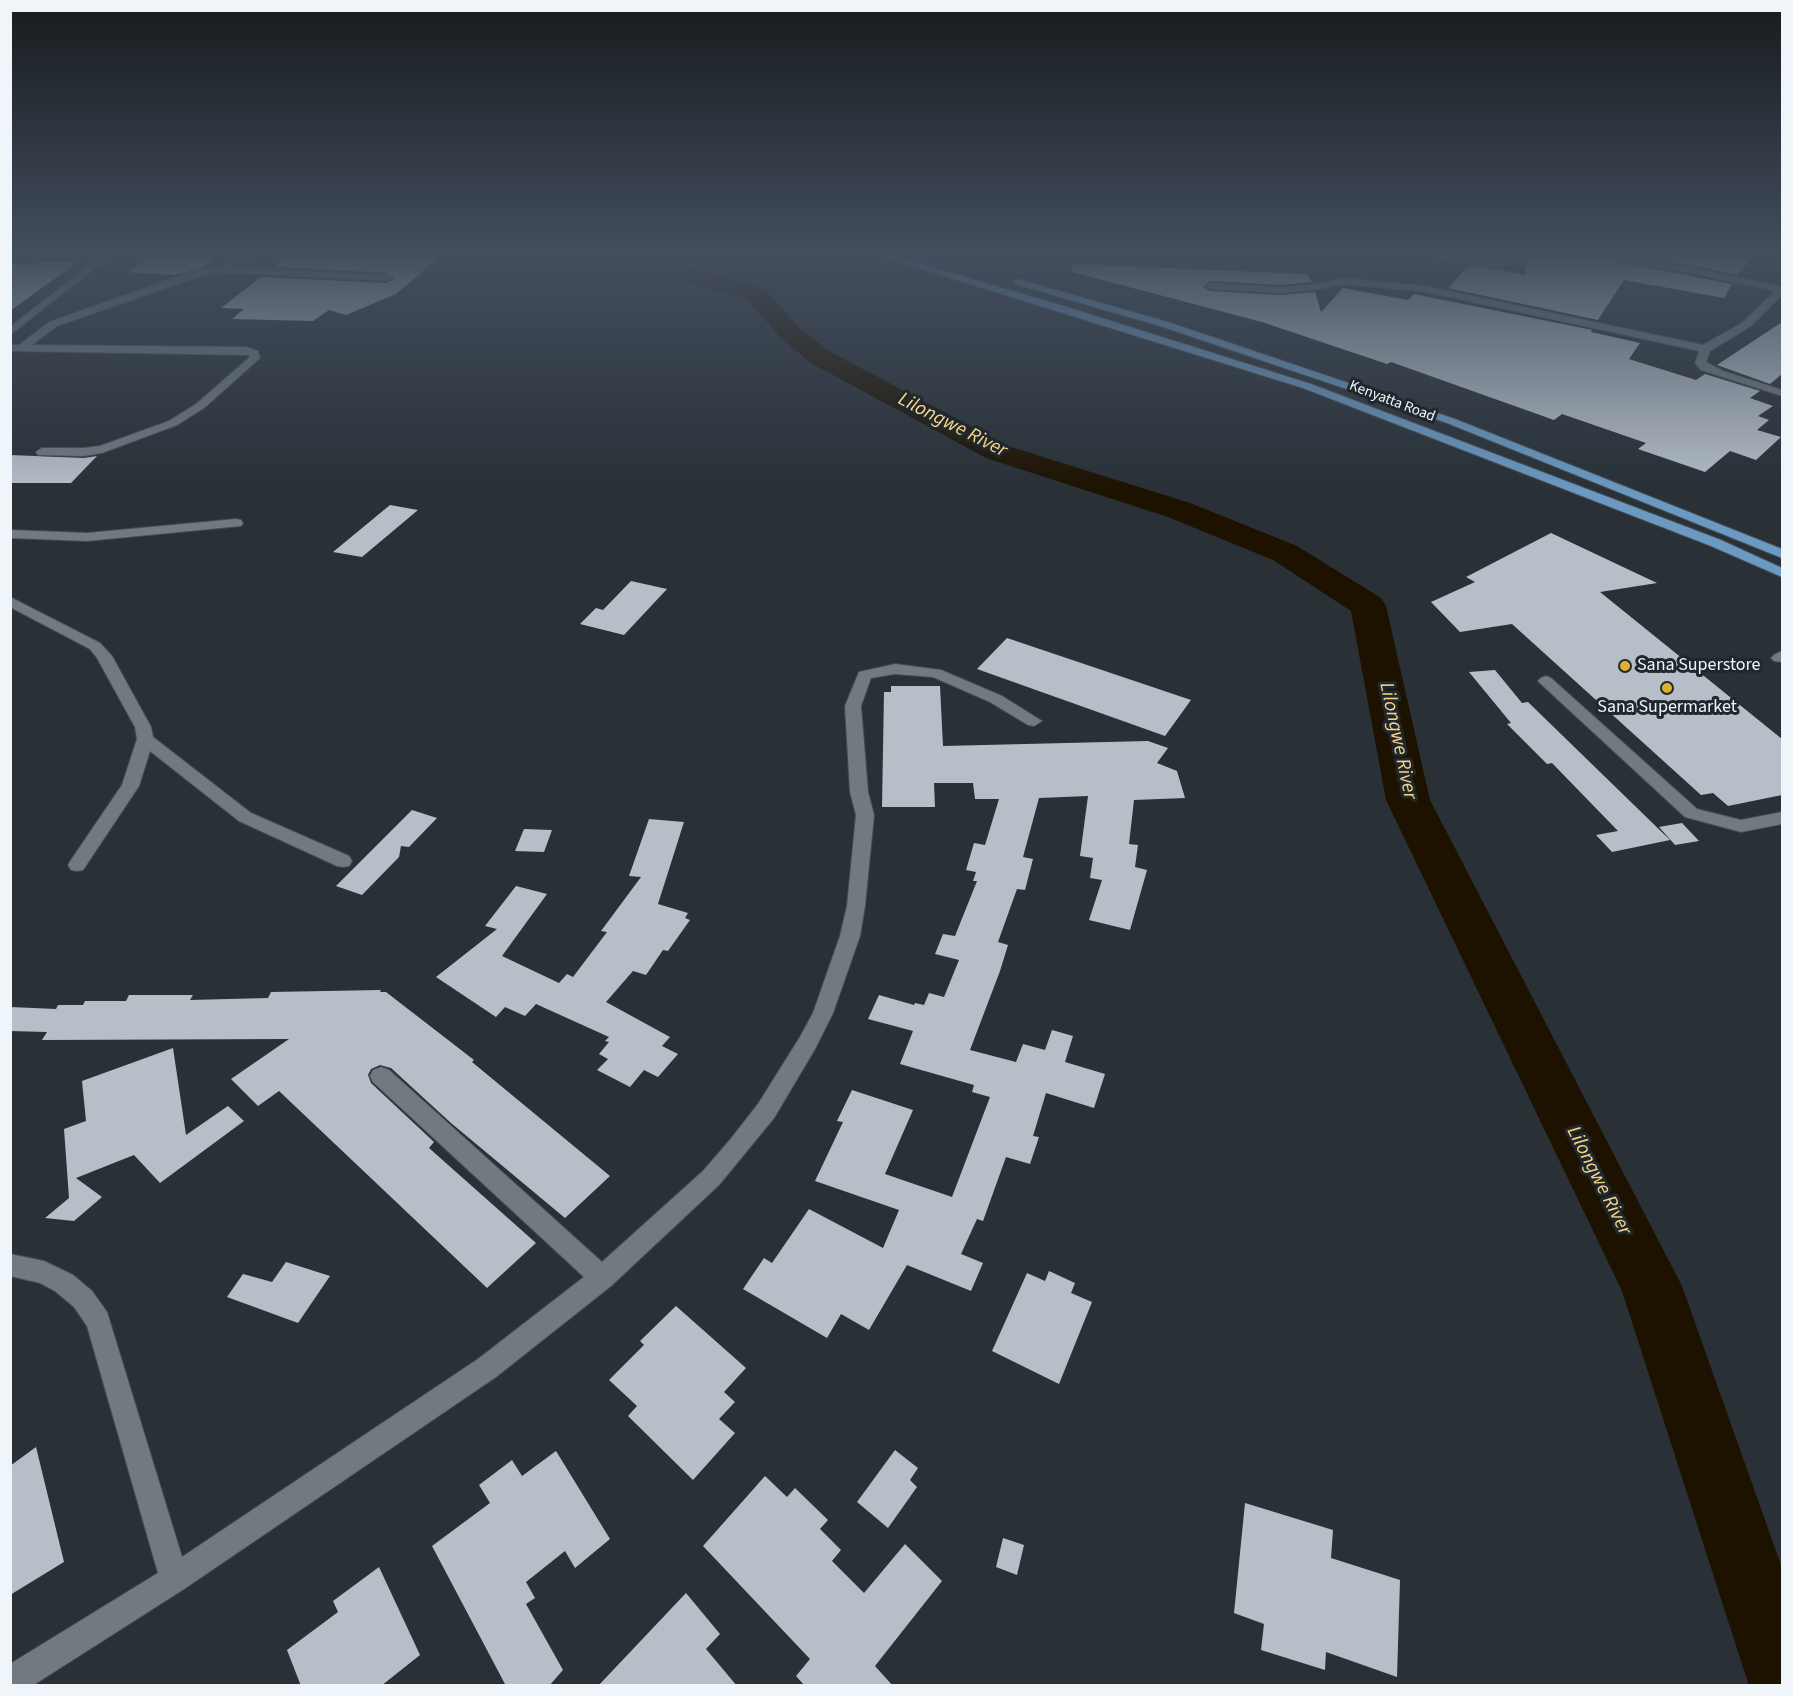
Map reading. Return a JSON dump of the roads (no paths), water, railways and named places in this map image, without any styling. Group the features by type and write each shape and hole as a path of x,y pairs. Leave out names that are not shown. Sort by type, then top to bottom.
{"main road":[{"name":"Kenyatta Road","path":"1140,333 1307,386 1716,543 1782,573"},
{"name":"Kenyatta Road","path":"1191,333 1451,422 1782,554"}],"street":[{"path":"16,348 40,333"},
{"path":"1631,333 1705,349"},
{"path":"1732,333 1705,349 1700,363 1705,368 1782,393"},
{"path":"16,348 246,350 254,353 255,357 200,405 173,423 102,449 84,452 42,452"},
{"path":"10,534 97,537 236,523"},
{"path":"10,601 95,646 104,656 137,717 145,739 141,760 130,786 77,865"},
{"path":"10,1682 174,1579 435,1405 544,1326 602,1278 711,1178 766,1111 808,1043 823,1013 850,936 856,906 865,815 859,792 854,706 864,675 895,669 936,673 996,699 1034,721"},
{"path":"1546,681 1691,813 1741,826 1782,818"},
{"path":"145,739 245,817 343,861"},
{"path":"381,1077 602,1278"},
{"path":"10,1265 44,1272 64,1283 83,1299 98,1321 174,1579"}],"waterway":[{"name":"Lilongwe River","path":"790,333 820,357 997,452 1179,510 1285,553 1368,606 1408,800 1651,1286 1782,1673"}],"place":[{"name":"Sana Superstore","path":"1625,666"},
{"name":"Sana Supermarket","path":"1667,688"}]}
